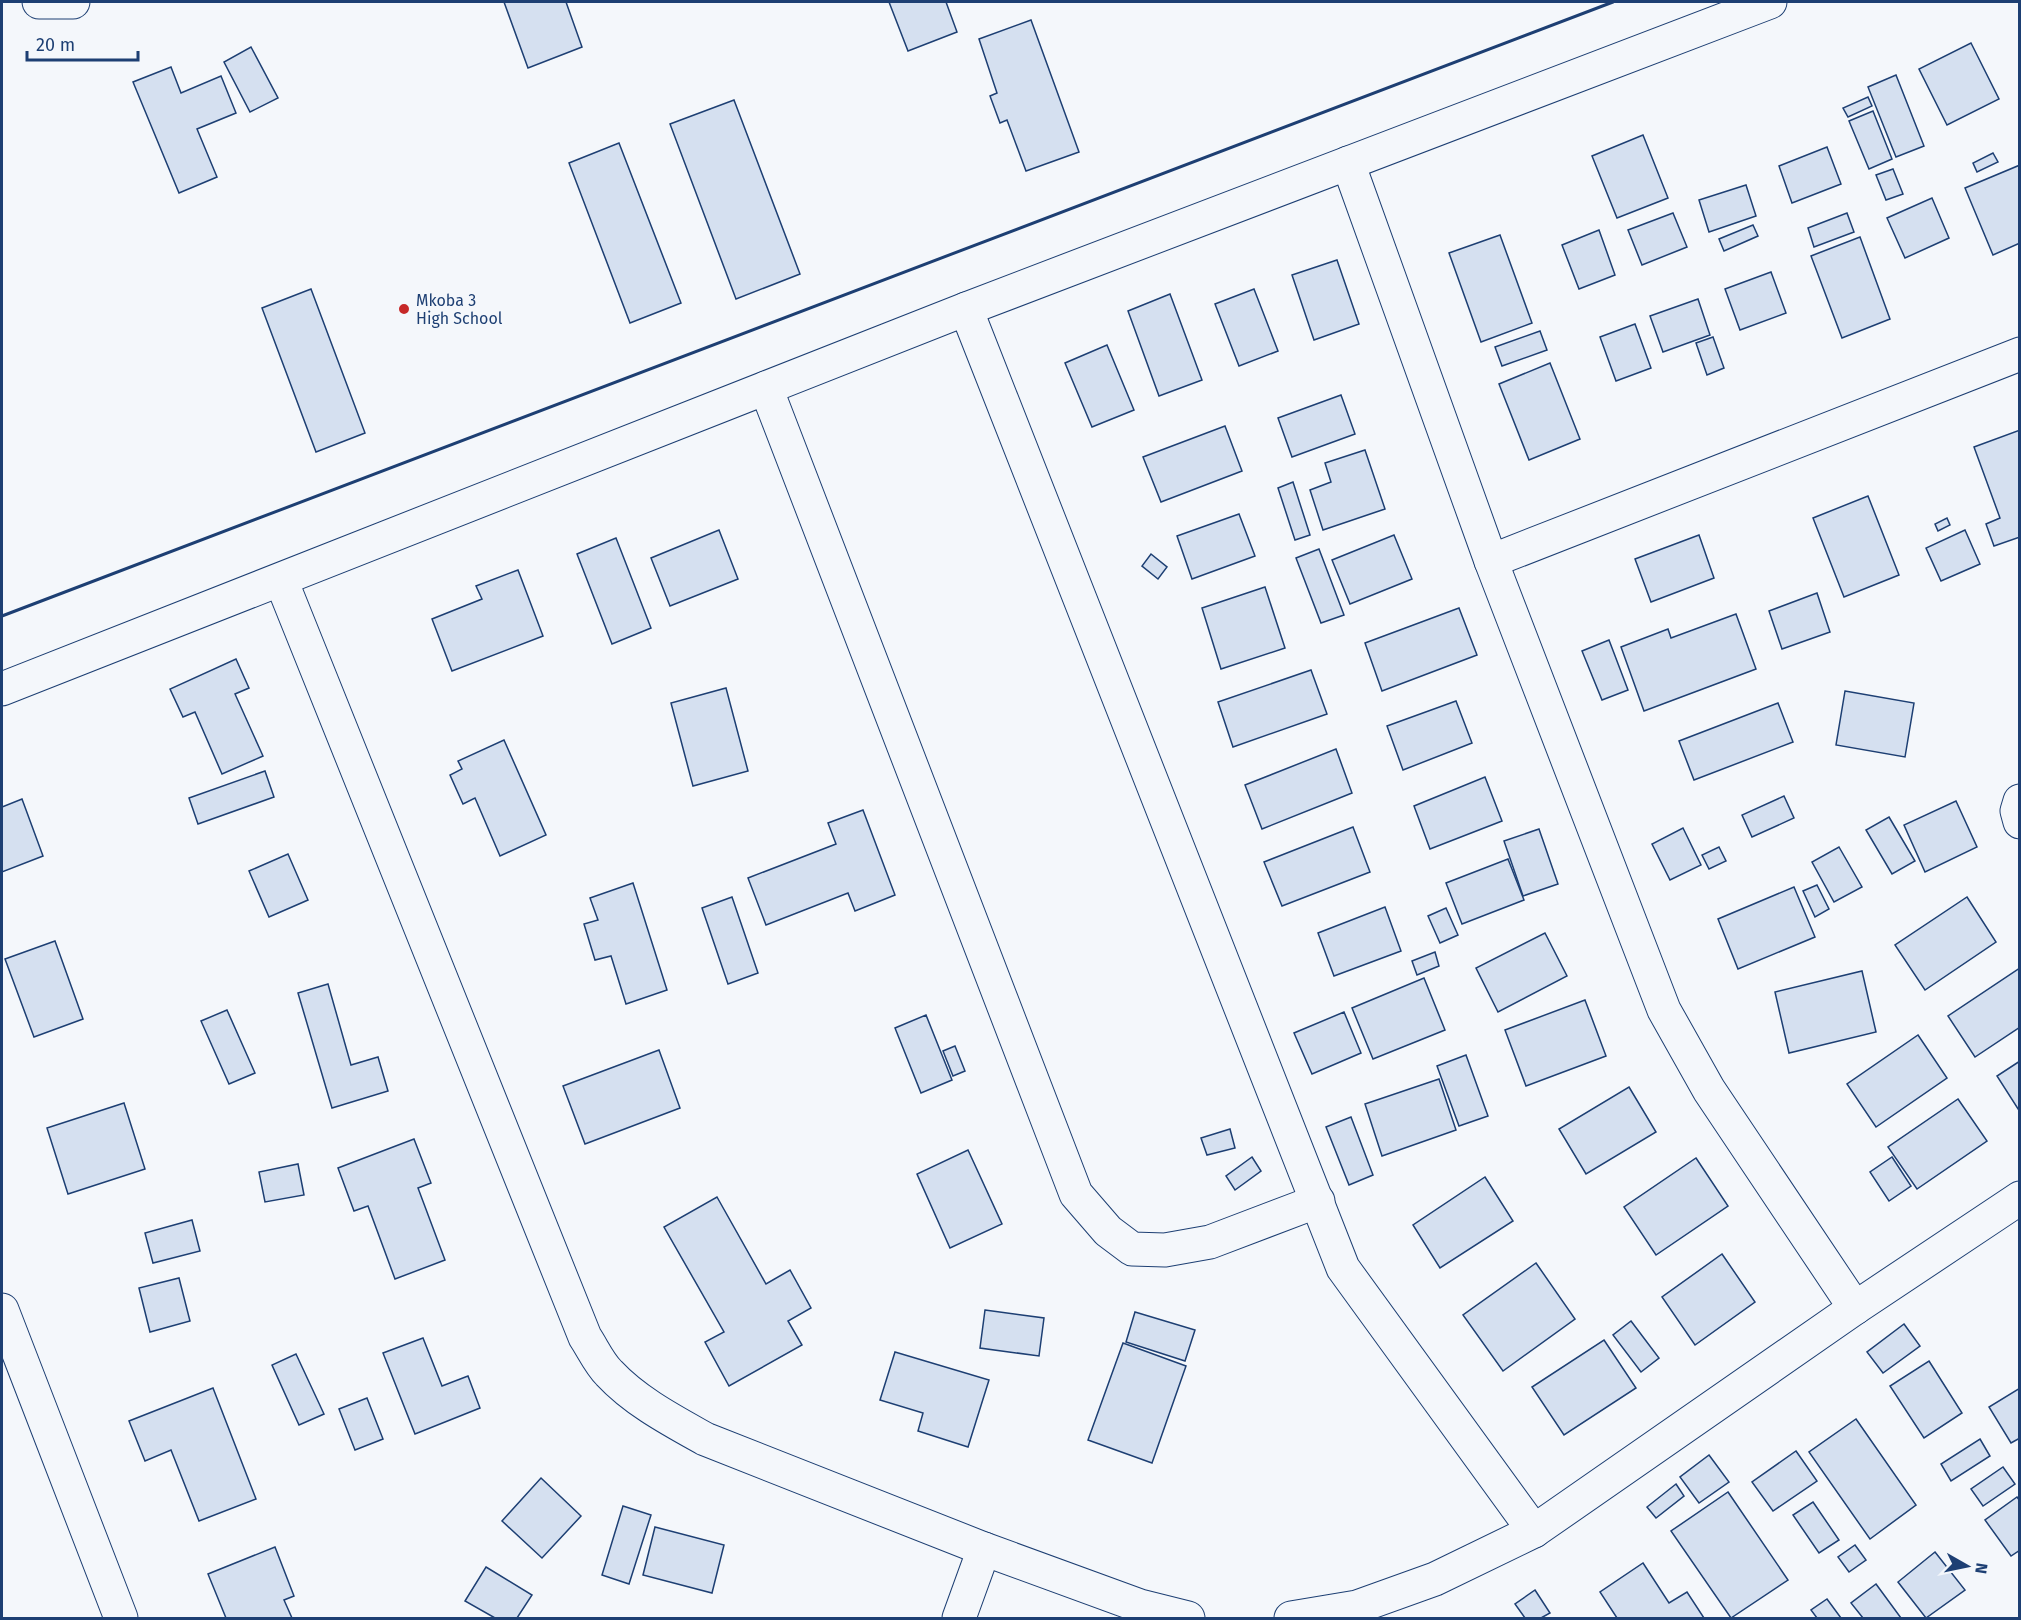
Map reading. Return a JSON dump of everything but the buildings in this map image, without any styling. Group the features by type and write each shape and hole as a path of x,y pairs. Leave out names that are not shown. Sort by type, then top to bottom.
{"street":[{"path":"39,2 73,2"},
{"path":"2,689 966,309 1770,2"},
{"path":"1348,163 1491,561 1665,1010 1709,1090 1855,1308"},
{"path":"966,309 1343,1268 1534,1531"},
{"path":"1491,561 2019,354"},
{"path":"766,388 1076,1194 1108,1231 1132,1249 1165,1250 1210,1242 1318,1201"},
{"path":"281,580 585,1338 607,1372 634,1396 668,1419 705,1439 1140,1606 1188,1618"},
{"path":"2019,801 2017,811 2019,822"},
{"path":"1291,1618 1357,1607 1435,1579 1534,1531 1855,1308 2019,1198"},
{"path":"2,1310 121,1618"},
{"path":"958,1618 984,1548"}],"wall":[{"path":"2,616 1613,2"}],"place":[{"name":"Mkoba 3 High School","path":"404,309"}]}
